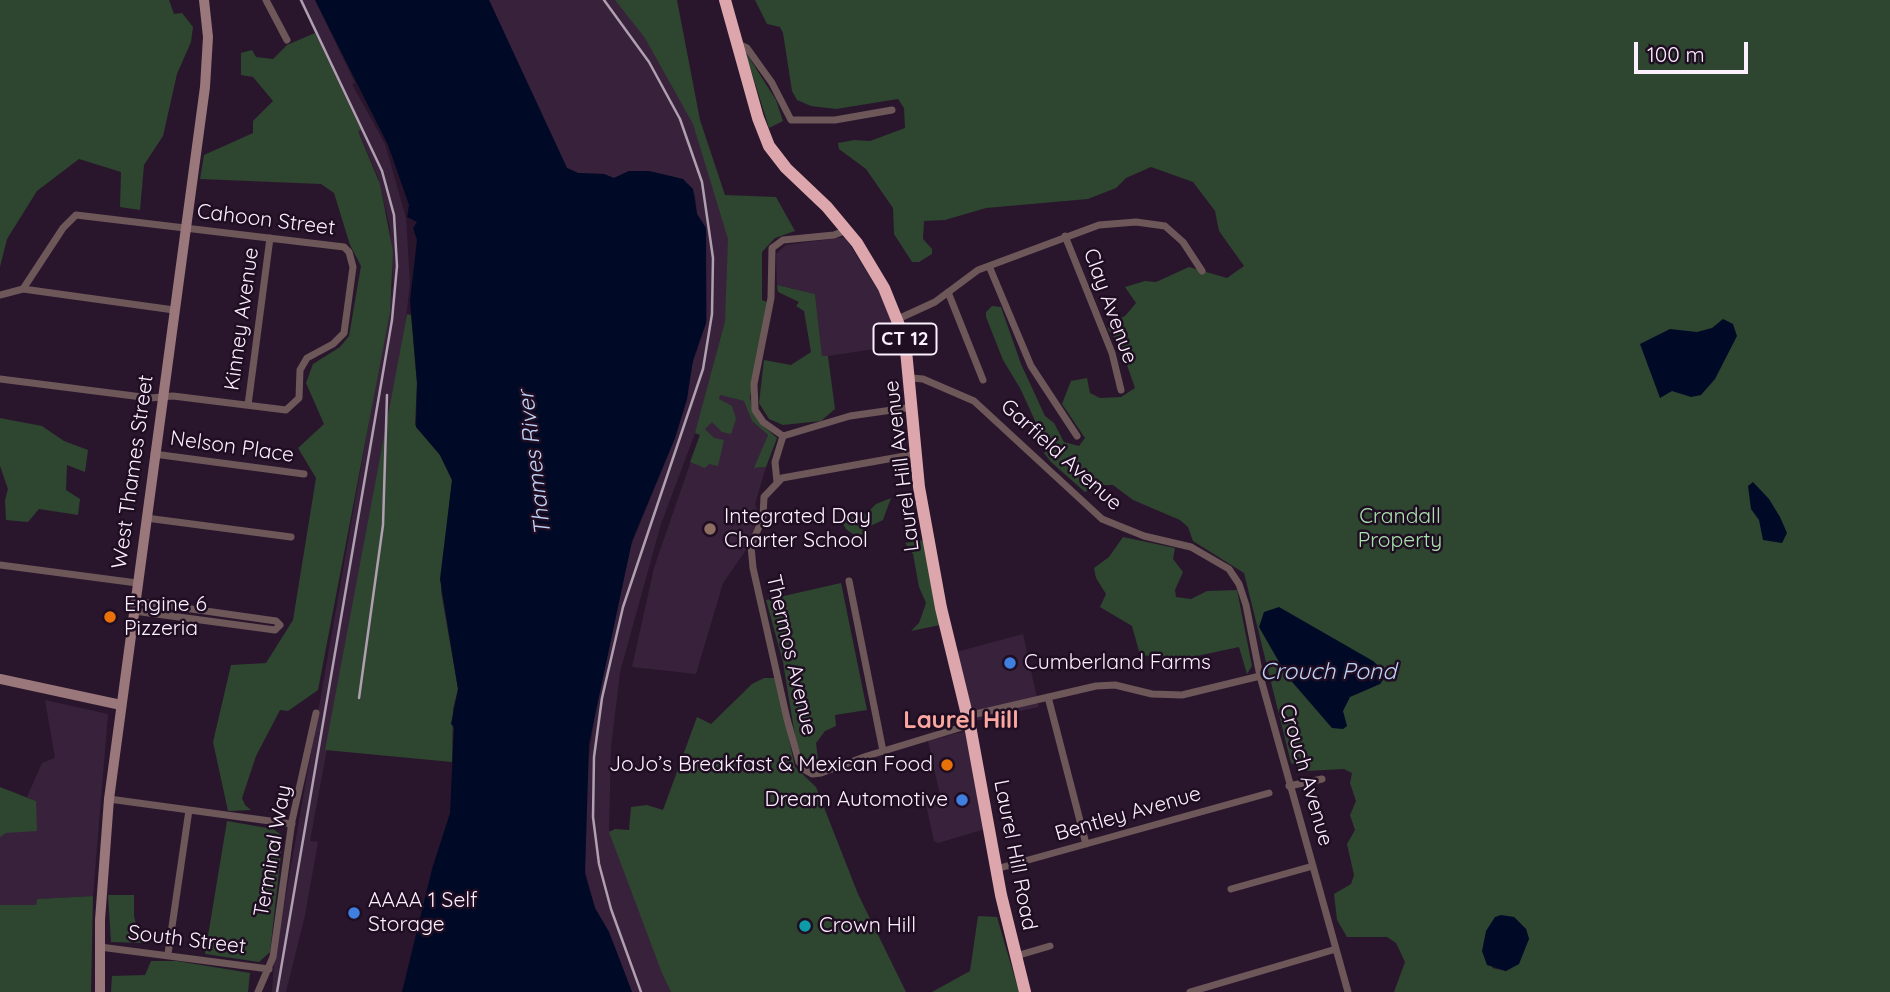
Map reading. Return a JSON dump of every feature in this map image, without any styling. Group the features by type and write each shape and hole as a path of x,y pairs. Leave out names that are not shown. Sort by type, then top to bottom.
{"highway":[{"name":"Laurel Hill Avenue","path":"725,0 758,118 770,148 847,230 879,279 898,319 907,347 916,454 940,608 968,721"},
{"name":"Laurel Hill Road","path":"968,721 996,869 1025,992"}],"main road":[{"name":"West Thames Street","path":"100,992 109,799 207,70 208,37 204,0"},
{"path":"0,679 121,705"}],"street":[{"path":"266,0 287,40"},
{"path":"737,44 747,48 772,83 791,120 835,120 891,110"},
{"name":"Cahoon Street","path":"23,289 63,228 76,215 344,247 349,252 353,267 344,333 303,363 299,398 294,406 279,410 247,405"},
{"path":"898,319 989,266 1065,236 1104,224 1136,222 1162,225 1183,242 1202,271"},
{"path":"783,436 761,420 754,404 754,384 771,305 771,252 783,240 834,235 847,230"},
{"name":"Clay Avenue","path":"1065,236 1112,353 1121,390"},
{"name":"Kinney Avenue","path":"247,405 270,238"},
{"path":"989,266 1031,366 1077,436"},
{"path":"0,295 23,289 174,310"},
{"path":"948,292 983,380"},
{"name":"Garfield Avenue","path":"911,378 923,379 974,401 1102,519 1144,536 1191,547 1229,569"},
{"path":"0,379 247,405"},
{"path":"783,436 850,416 913,407"},
{"path":"783,436 775,463 777,482 789,475 916,454"},
{"name":"Nelson Place","path":"155,454 304,474"},
{"name":"Thermos Avenue","path":"777,482 764,497 763,517 752,542 751,559 799,762 805,770 817,774 1048,696 1110,685 1152,694 1182,695 1260,676"},
{"path":"146,518 290,537"},
{"path":"0,565 137,583"},
{"name":"Crouch Avenue","path":"1229,569 1239,584 1245,605 1260,676 1289,786 1348,992"},
{"path":"849,581 883,751"},
{"path":"134,606 276,621 279,627"},
{"path":"1048,696 1086,844"},
{"name":"Terminal Way","path":"258,992 269,969 292,824 316,713"},
{"path":"1289,786 1322,779"},
{"name":"Bentley Avenue","path":"996,869 1269,793"},
{"path":"109,799 292,824"},
{"path":"168,954 190,810"},
{"path":"1231,889 1313,866"},
{"path":"1016,956 1050,946"},
{"name":"South Street","path":"100,947 269,969"},
{"path":"1190,992 1336,949"}],"shaded area":[{"path":"299,0 315,0 355,83 352,84 385,144 406,218 410,284 405,325 310,841 318,842 305,915 286,992 272,992 274,963 393,285 390,227 378,177 358,130 361,129"},
{"path":"489,0 648,0 694,102 738,242 725,321 697,428 661,524 620,672 611,747 609,829 671,992 632,992 609,932 595,908 583,863 586,780 598,690 631,546 675,438 687,399 690,372 707,320 706,228 697,214 695,195 683,179 649,171 629,171 614,178 604,174 578,173 567,168"},
{"path":"845,237 881,295 897,336 900,354 874,349 822,357 815,294 777,285 776,254 786,245"},
{"name":"Integrated Day Charter School","path":"720,395 745,401 752,421 768,435 755,468 766,467 755,504 759,515 746,550 723,583 696,674 632,667 654,568 701,432 713,420"},
{"path":"1023,634 1039,707 974,721 956,652"},
{"path":"45,700 108,714 93,896 37,899 36,905 0,905 0,837 36,801 27,797 42,763 55,758"},
{"path":"966,731 985,829 938,843 934,841 925,800 940,795 928,741"}],"green space":[{"path":"0,0 169,0 174,14 182,13 193,27 191,42 177,74 163,136 144,165 140,210 120,207 121,172 79,159 37,191 7,239 0,267"},
{"path":"615,0 677,0 700,120 725,195 776,197 795,231 775,238 762,252 762,300 767,302 750,397 759,422 777,438 766,467 754,468 768,435 752,421 744,401 720,395 719,399 732,406 736,419 731,434 722,432 712,422 705,429 714,438 724,440 718,466 709,464 705,468 690,462 700,435 695,433 725,321 728,239 693,124 645,38"},
{"name":"Crandall Property","path":"755,0 1890,0 1890,992 1394,992 1405,962 1396,943 1387,937 1347,937 1337,920 1334,894 1351,884 1354,875 1347,844 1355,830 1350,815 1356,801 1350,783 1352,773 1344,769 1307,771 1291,763 1244,573 1193,541 1188,527 1180,520 1133,500 1113,485 1103,485 1085,492 1051,462 1044,453 1051,440 1037,425 1003,360 986,317 986,312 992,306 1001,307 1021,364 1045,416 1054,423 1064,442 1079,446 1085,438 1062,404 1071,381 1087,378 1090,393 1100,398 1121,397 1135,388 1120,345 1108,329 1108,324 1125,316 1136,303 1125,287 1145,281 1156,282 1189,267 1227,278 1244,266 1219,231 1215,211 1193,182 1151,167 1126,178 1116,188 1088,199 986,208 945,220 924,221 923,239 932,249 932,254 919,262 912,262 894,234 893,208 866,169 839,149 838,143 870,141 905,128 904,108 898,99 836,109 811,106 797,100 792,91 783,33 780,27 767,24","holes":["1514,917 1526,929 1529,939 1506,971 1492,968"]},
{"path":"315,33 361,130 358,131 380,184 393,252 390,312 318,690 288,711 280,710 256,756 242,798 251,810 228,811 213,742 231,665 266,663 293,620 316,478 298,448 324,424 306,383 313,364 340,347 349,336 361,266 350,245 334,193 321,184 200,179 204,155 253,133 253,121 273,101 253,77 241,75 241,53 252,50 256,57 273,59 287,45"},
{"path":"745,51 776,100 783,121 769,128"},
{"path":"777,285 815,294 822,356 828,356 835,409 821,421 783,425 769,419 759,403 764,360 791,365 811,352 804,311 796,306 799,302 778,292"},
{"path":"407,314 411,315 417,383 415,425 440,455 452,480 441,591 458,689 453,709 452,762 325,750"},
{"path":"0,418 42,426 64,441 88,450 85,472 67,465 66,490 80,499 78,515 39,509 28,522 6,520 5,500 8,489 0,466"},
{"path":"891,498 883,520 866,528 867,535 854,535 846,529 843,524 846,519 867,513 876,504"},
{"path":"1123,537 1175,548 1173,559 1183,572 1175,590 1176,597 1191,599 1207,591 1237,590 1252,666 1247,674 1239,647 1183,659 1140,655 1132,626 1100,607 1106,594 1096,578 1094,568 1109,557"},
{"path":"924,540 940,625 911,631 919,623 926,603 919,587 913,554 905,543"},
{"path":"841,583 867,710 835,715 836,726 825,731 816,743 819,767 801,755 796,742 783,662 766,600"},
{"path":"764,678 776,678 795,767 816,787 858,894 906,992 671,992 662,973 609,832 615,829 629,830 631,807 647,805 663,810 697,717 711,724 752,684"},
{"path":"0,787 36,801 37,831 6,833 0,837"},
{"path":"227,821 273,829 283,836 270,952 259,962 205,954"},
{"path":"108,895 134,895 134,916 141,943 111,942"},
{"path":"93,896 91,992 0,992 0,905 36,905 37,899"},
{"path":"978,916 997,917 1019,992 932,992 970,971"},
{"path":"151,961 177,961 250,973 248,992 111,992 112,976 145,975"}],"water":[{"name":"Thames River","path":"315,0 489,0 567,168 578,173 604,174 614,178 629,171 649,171 683,179 693,189 697,214 706,228 706,323 693,360 687,399 675,438 632,541 589,744 585,874 595,908 609,932 632,992 402,992 432,869 450,813 454,727 451,724 458,689 440,579 452,480 440,455 416,427 417,383 410,300 417,240 413,228 417,222 407,217 409,205 388,145"},
{"path":"1723,319 1733,324 1737,336 1715,379 1701,395 1691,397 1672,391 1660,398 1640,344 1670,329 1697,332 1712,328"},
{"path":"1753,482 1769,499 1780,517 1787,533 1782,543 1763,540 1759,520 1751,509 1748,486"},
{"name":"Crouch Pond","path":"1279,607 1373,661 1384,671 1386,676 1380,684 1350,697 1343,711 1347,726 1343,729 1332,728 1287,676 1259,627 1264,612"},
{"path":"1495,917 1514,917 1526,929 1529,939 1519,964 1506,971 1487,965 1482,951 1486,931"}],"railway":[{"path":"277,992 392,320 397,266 394,215 382,171 301,0"},
{"path":"604,0 649,62 680,119 702,182 713,258 712,314 703,369 623,607 602,698 594,757 593,817 599,864 611,909 641,992"},
{"path":"359,698 383,525 387,395"}],"place":[{"name":"Integrated Day Charter School","path":"710,529"},
{"name":"Engine 6 Pizzeria","path":"110,617"},
{"name":"Cumberland Farms","path":"1010,663"},
{"name":"JoJo’s Breakfast & Mexican Food","path":"947,765"},
{"name":"Dream Automotive","path":"962,800"},
{"name":"AAAA 1 Self Storage","path":"354,913"},
{"name":"Crown Hill","path":"805,926"}],"district":[{"name":"Laurel Hill","path":"961,721"}]}
